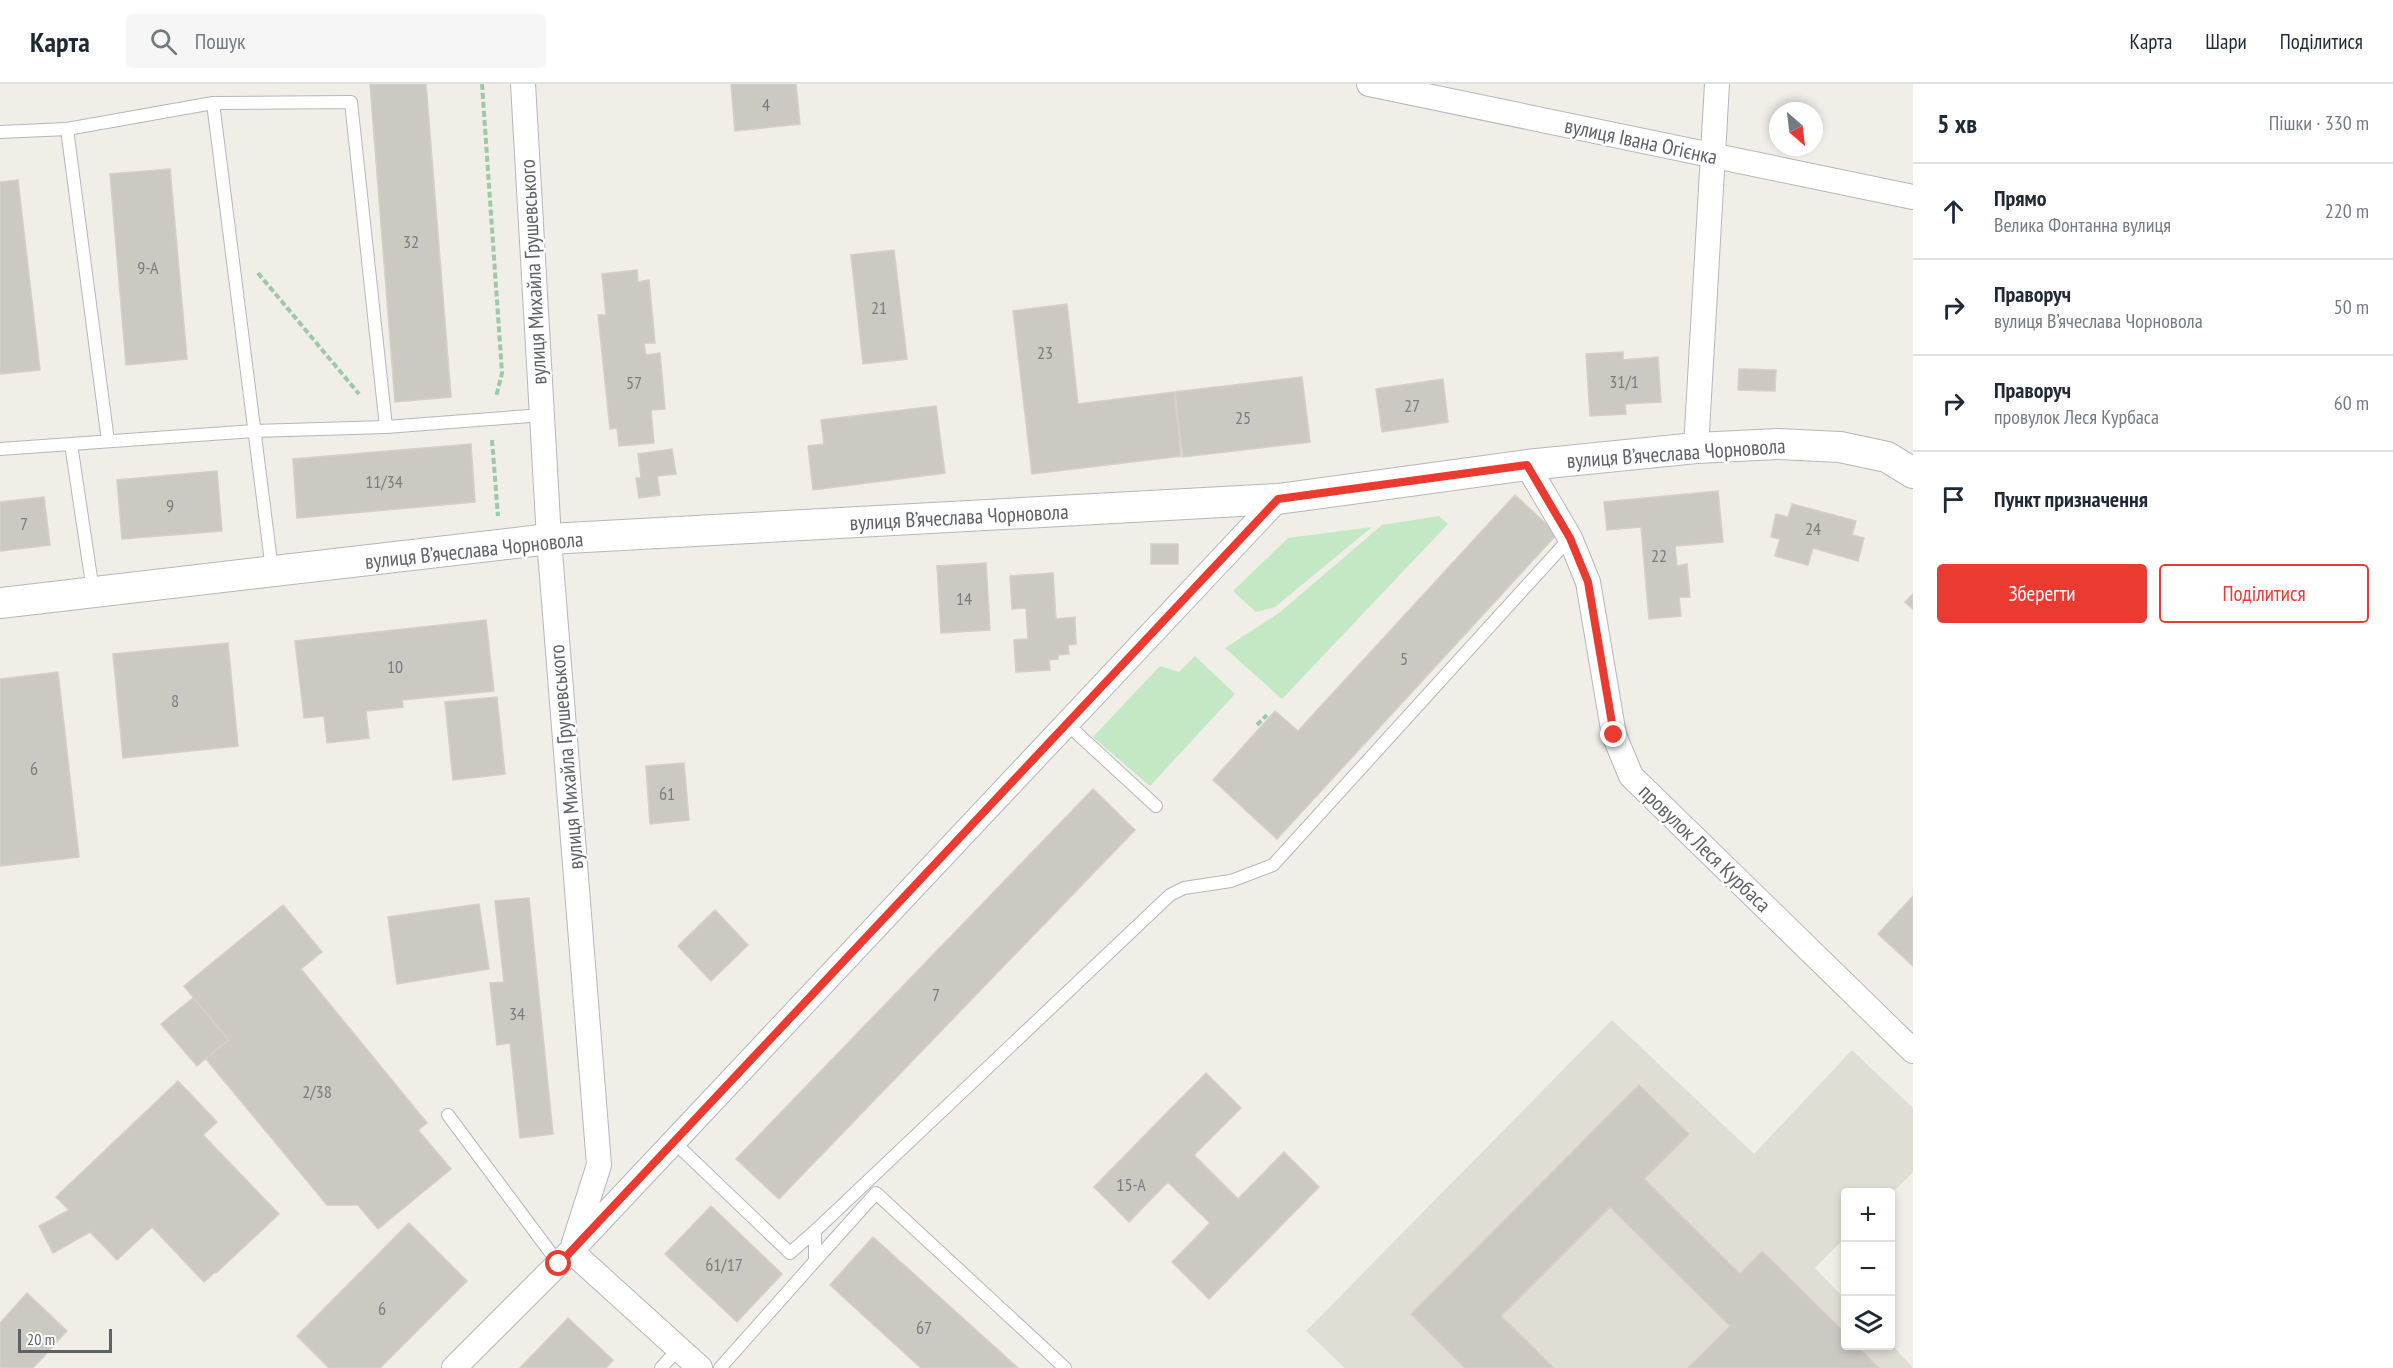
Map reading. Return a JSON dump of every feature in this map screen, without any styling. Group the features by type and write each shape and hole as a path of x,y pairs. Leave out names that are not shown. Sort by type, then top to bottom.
{"street":[{"name":"вулиця Михайла Грушевського","path":"523,84 549,540 599,1166 565,1257"},
{"name":"вулиця Івана Огієнка","path":"1369,84 1913,197"},
{"path":"1696,448 1717,84"},
{"name":"вулиця В’ячеслава Чорновола","path":"0,603 549,540 1278,499 1527,465 1696,448 1778,444 1840,447 1887,457 1913,473"},
{"name":"провулок Леся Курбаса","path":"1527,465 1570,538 1588,582 1614,735 1631,776 1913,1051"},
{"path":"454,1368 565,1257 1278,499"},
{"path":"565,1257 679,1348 700,1368"}],"lane":[{"path":"0,132 67,129 213,103 351,102 386,427"},
{"path":"213,103 272,572"},
{"path":"67,129 108,441"},
{"path":"0,449 254,431 386,427 542,415"},
{"path":"71,444 93,592"},
{"path":"674,1142 790,1253 1170,895 1184,888 1231,881 1273,865 1570,538"},
{"path":"1067,724 1156,806"},
{"path":"448,1115 565,1257"},
{"path":"720,1368 876,1193 1065,1368"},
{"path":"814,1231 814,1262"},
{"path":"661,1368 679,1348"}],"path":[{"path":"482,84 502,373 491,419 501,545"},
{"path":"230,240 386,427"},
{"path":"1257,724 1267,715"}],"shaded area":[{"path":"1612,1020 1754,1154 1852,1050 1913,1108 1913,1172 1895,1190 1895,1188 1841,1188 1841,1242 1815,1268 1841,1295 1841,1350 1895,1348 1913,1368 1345,1368 1306,1331"}],"green space":[{"path":"1439,516 1448,524 1282,699 1225,648 1279,613 1382,525"},
{"path":"1372,527 1275,607 1256,612 1233,591 1288,538"},
{"path":"1195,656 1235,694 1150,786 1093,737 1160,666 1179,672"}],"building":[{"path":"370,84 426,84 451,397 395,402"},
{"path":"731,84 796,84 800,124 735,131"},
{"path":"170,169 187,359 126,365 110,174"},
{"path":"18,180 40,370 0,374 0,182"},
{"path":"894,250 907,359 863,364 851,255"},
{"path":"637,270 638,282 649,280 655,343 644,343 646,355 660,353 665,409 651,410 654,443 619,446 617,428 610,429 598,315 606,315 602,274"},
{"path":"1067,304 1078,404 1174,392 1181,456 1032,474 1013,311"},
{"path":"1623,352 1623,360 1658,357 1661,402 1625,404 1626,414 1590,416 1586,354"},
{"path":"1739,369 1776,370 1775,391 1738,390"},
{"path":"1302,377 1310,442 1183,457 1175,392"},
{"path":"1443,379 1448,422 1382,432 1376,389"},
{"path":"936,406 945,473 813,490 808,446 824,444 821,420"},
{"path":"471,444 475,502 297,518 293,459"},
{"path":"672,449 676,474 657,476 660,495 639,498 636,478 641,478 638,454"},
{"path":"217,471 222,531 122,539 117,480"},
{"path":"1718,491 1723,542 1675,546 1677,566 1687,564 1690,597 1679,597 1681,616 1649,619 1641,527 1607,530 1604,502"},
{"path":"1515,495 1557,534 1277,839 1213,780 1275,711 1298,731"},
{"path":"44,497 50,545 0,551 0,502"},
{"path":"1792,504 1856,521 1852,535 1864,538 1858,561 1813,548 1808,565 1775,556 1780,539 1771,537 1776,514 1788,517"},
{"path":"1151,544 1178,544 1178,564 1151,564"},
{"path":"986,563 990,630 941,633 937,566"},
{"path":"1053,573 1056,619 1075,617 1076,644 1068,645 1069,654 1058,655 1058,659 1049,660 1050,670 1016,672 1014,640 1028,639 1026,608 1012,609 1010,576"},
{"path":"1913,594 1913,609 1905,602"},
{"path":"486,620 494,691 402,700 403,707 366,711 369,738 327,743 324,716 304,718 295,641"},
{"path":"228,643 238,746 123,758 113,654"},
{"path":"58,672 79,857 0,866 0,679"},
{"path":"497,697 505,774 453,780 445,702"},
{"path":"684,763 689,820 650,824 646,766"},
{"path":"1093,789 1135,830 779,1199 736,1159"},
{"path":"1913,896 1913,966 1878,934"},
{"path":"529,898 553,1134 520,1138 510,1043 497,1045 490,983 504,982 495,901"},
{"path":"479,904 489,969 397,984 388,917"},
{"path":"283,905 322,952 301,969 427,1123 418,1130 451,1169 378,1229 358,1205 327,1205 206,1059 229,1040 184,986"},
{"path":"715,910 748,945 711,981 678,946"},
{"path":"193,998 228,1040 197,1066 161,1024"},
{"path":"1206,1073 1241,1108 1194,1155 1238,1199 1284,1152 1319,1187 1209,1299 1172,1262 1210,1223 1168,1182 1129,1222 1094,1187"},
{"path":"178,1081 217,1122 203,1135 279,1214 204,1282 152,1227 117,1260 90,1232 53,1253 39,1226 69,1210 56,1197"},
{"path":"1639,1085 1689,1134 1644,1179 1740,1274 1762,1251 1841,1329 1841,1350 1861,1350 1879,1368 1688,1368 1730,1326 1610,1207 1501,1316 1554,1368 1465,1368 1411,1314"},
{"path":"711,1206 782,1274 737,1322 665,1254"},
{"path":"409,1223 467,1281 380,1368 329,1368 297,1336"},
{"path":"873,1237 1018,1368 921,1368 830,1285"},
{"path":"27,1293 67,1331 33,1368 0,1368 0,1323"},
{"path":"568,1318 613,1360 606,1368 520,1368"}],"route":[{"path":"559,1264 1278,499 1527,465 1570,538 1588,582 1614,735"}]}
